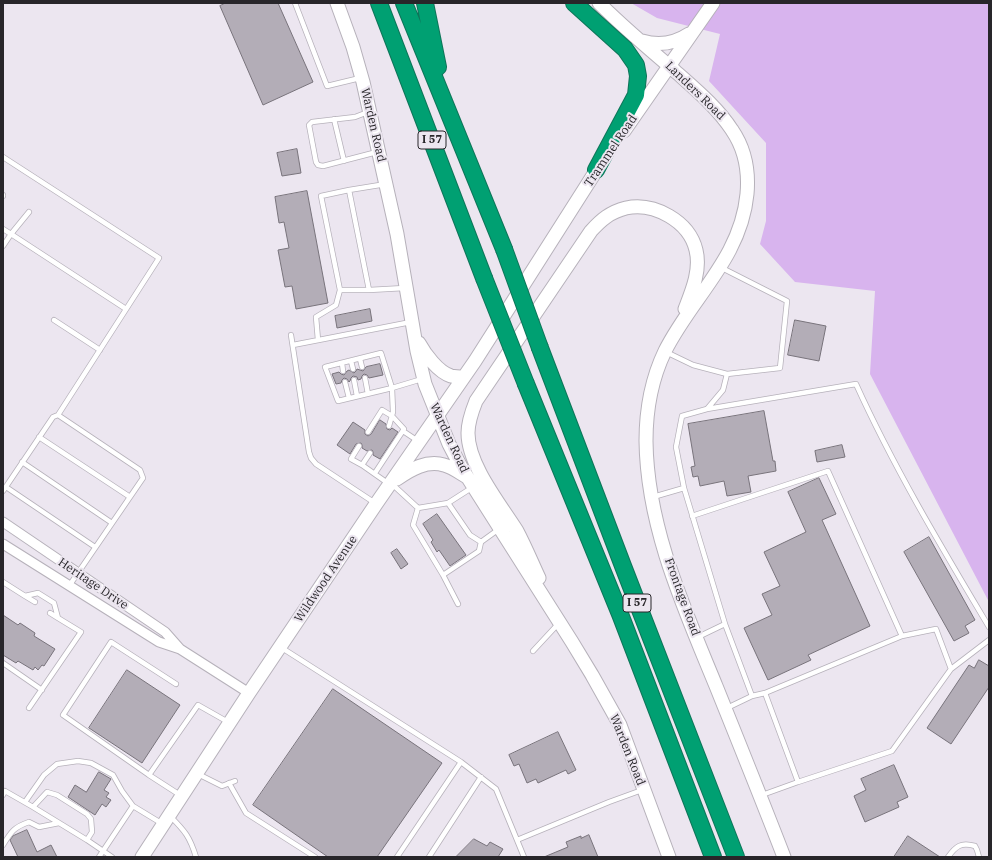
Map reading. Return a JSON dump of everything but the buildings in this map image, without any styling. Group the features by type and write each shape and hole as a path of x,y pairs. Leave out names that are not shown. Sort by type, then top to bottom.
{"highway":[{"name":"I 57","path":"379,3 484,278 620,614 713,857"},
{"name":"I 57","path":"404,3 504,249 620,559 736,857"},
{"path":"425,3 447,107"},
{"path":"574,3 625,49 636,65 638,76 636,95 596,170"}],"main road":[{"name":"Warden Road","path":"337,3 353,47 370,111 397,234 412,322 424,378 449,444 499,529 560,622 620,725 669,857"},
{"name":"Landers Road","path":"599,3 713,106 734,133 745,160 749,179 744,219 738,235 720,267 679,328"},
{"name":"Trammel Road","path":"513,302 596,170 713,3"},
{"path":"642,41 660,45 671,43 691,33"},
{"path":"560,622 518,533 477,468 470,452 468,433 470,417 476,401 591,231 601,220 626,208 640,207 666,214 678,223 689,235 696,250 697,269 694,286 679,328"},
{"name":"Wildwood Avenue","path":"142,857 249,693 376,504 464,377 513,302"},
{"name":"Frontage Road","path":"679,328 665,352 656,374 646,424 647,464 651,497 667,559 784,857"},
{"path":"415,336 425,355 445,373 452,377 464,377"},
{"path":"390,484 410,470 428,463 445,465 470,482"}],"street":[{"name":"Heritage Drive","path":"3,522 165,632 180,649"},
{"name":"Heritage Drive","path":"3,544 159,642 180,649 249,693"}],"lane":[{"path":"295,3 327,86 362,77"},
{"path":"370,111 355,117 312,122 309,125 316,162 318,165 323,166 379,151"},
{"path":"334,119 344,161"},
{"path":"3,157 159,258 58,416"},
{"path":"318,340 316,317 336,305 340,290 321,196 386,184"},
{"path":"349,190 369,290"},
{"path":"3,246 29,212"},
{"path":"3,229 126,309"},
{"path":"665,352 693,365 727,374 780,368 786,302 720,267"},
{"path":"340,290 407,288"},
{"path":"54,320 100,350"},
{"path":"293,346 412,322"},
{"path":"291,335 311,458 316,464 376,504"},
{"path":"389,426 393,412 392,388 381,353 325,367 338,401 392,388 424,378"},
{"path":"360,359 362,368"},
{"path":"351,361 352,369"},
{"path":"342,363 343,371"},
{"path":"707,409 723,390 727,374"},
{"path":"365,378 368,394"},
{"path":"354,380 357,396"},
{"path":"345,382 349,398"},
{"path":"752,696 725,624 684,488 676,447 682,416 707,409 856,384 873,423 929,525 989,627"},
{"path":"368,432 382,410 392,416 404,429 403,431 420,442"},
{"path":"69,586 143,478 140,470 58,416 52,417 4,489 95,547"},
{"path":"374,473 403,431"},
{"path":"40,437 130,496"},
{"path":"359,446 351,459 390,484 418,508"},
{"path":"362,465 370,453"},
{"path":"22,462 112,523"},
{"path":"692,516 828,470 902,636"},
{"path":"418,508 448,503 470,482"},
{"path":"651,497 684,488"},
{"path":"448,503 470,535 481,542"},
{"path":"418,508 413,525 444,576 458,604"},
{"path":"444,576 479,551 481,542 499,529"},
{"path":"3,582 35,602"},
{"path":"25,596 38,592 54,603 58,618"},
{"path":"29,708 81,632 50,612"},
{"path":"533,651 560,622"},
{"path":"697,638 725,624"},
{"path":"726,709 752,696 765,693 902,636 936,629 951,668"},
{"path":"760,796 892,750 951,668 989,640"},
{"path":"176,684 111,642 63,715 149,775 182,796"},
{"path":"281,647 461,762 496,789 524,857"},
{"path":"3,663 42,690"},
{"path":"765,693 798,782"},
{"path":"149,775 198,705 230,723"},
{"path":"25,802 44,775 57,764 78,761 91,763 113,775 133,806 183,828 191,840 196,857"},
{"path":"397,857 461,762"},
{"path":"196,774 222,786 235,781"},
{"path":"429,857 481,777"},
{"path":"229,783 246,813 314,857"},
{"path":"517,840 609,802 644,790"},
{"path":"3,794 6,791 34,807 112,857"},
{"path":"34,807 47,792 57,795 87,814 91,819 92,832 87,840"},
{"path":"99,857 133,806"},
{"path":"3,845 11,832 18,826 30,822 39,827 59,823"},
{"path":"948,857 956,847 967,844 975,846 978,850 979,857"}],"shaded area":[{"path":"631,3 989,3 989,602 870,374 875,291 795,282 760,244 766,221 766,143 709,81 720,34 657,18"}]}
